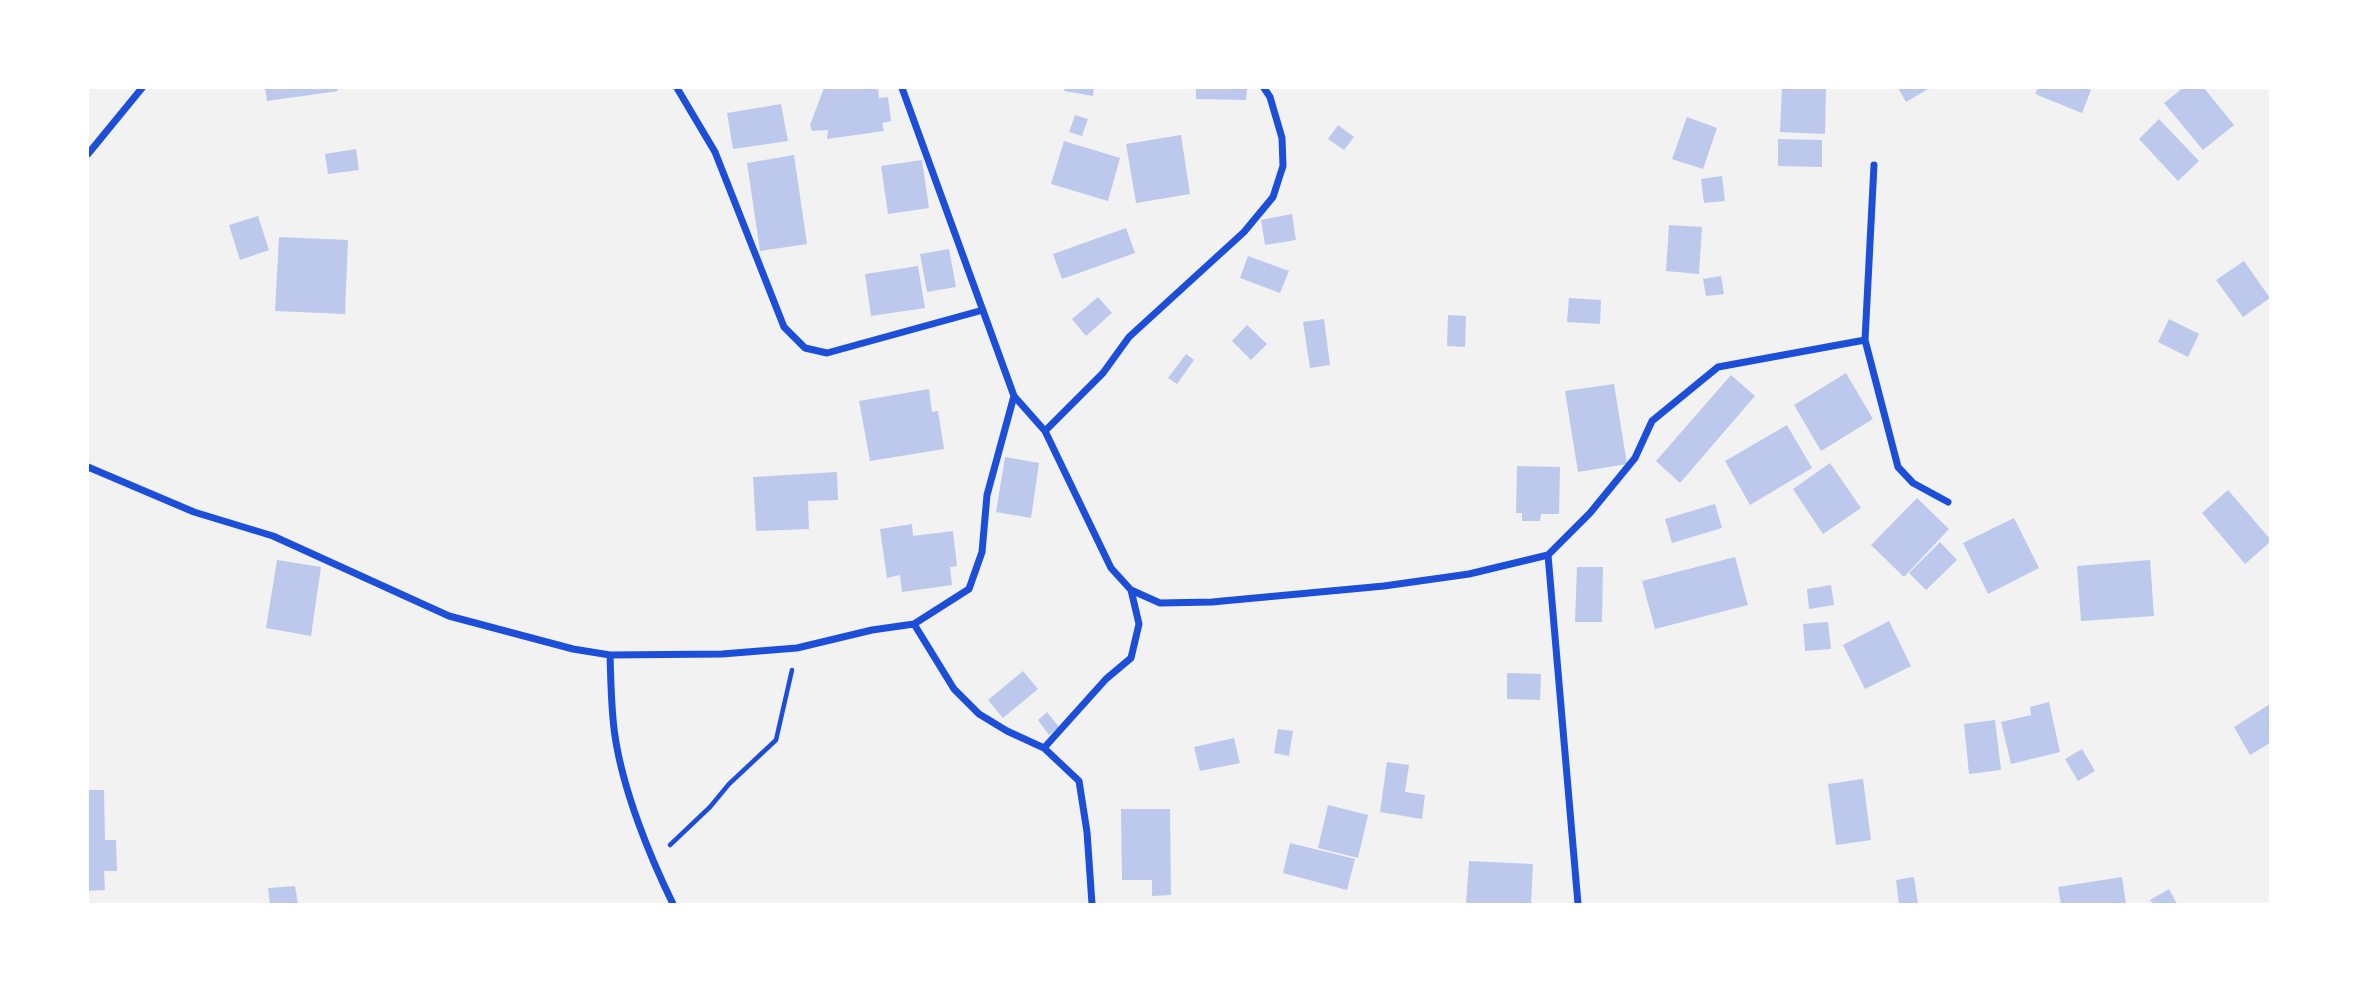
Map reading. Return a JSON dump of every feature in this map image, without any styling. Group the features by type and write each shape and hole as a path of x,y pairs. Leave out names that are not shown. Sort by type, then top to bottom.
{"street":[{"path":"88,154 142,88"},
{"path":"677,88 715,152 784,327 805,348 827,353 984,310"},
{"path":"901,88 1014,396 1045,431 1111,568 1131,590 1160,603 1269,598 1384,586 1469,574 1548,555 1590,513 1635,458 1653,421 1718,367 1865,340"},
{"path":"1045,431 1104,373 1129,337 1244,232 1273,197 1283,166 1282,138 1265,88"},
{"path":"1874,165 1865,340 1898,467 1913,483 1948,502"},
{"path":"88,467 194,512 273,536 449,616 573,649 610,655 722,654 797,648 872,630 915,624 969,589 982,552 987,495 1014,396"},
{"path":"1548,555 1578,905"},
{"path":"1045,748 1106,679 1131,658 1139,624 1131,590"},
{"path":"915,624 954,690 979,714 1007,731 1045,748 1079,781 1087,832 1092,905"},
{"path":"610,655 614,735 620,762 652,861 673,905"}],"path":[{"path":"652,861 776,740 797,648"}],"building":[{"path":"265,88 337,88 338,91 267,101"},
{"path":"824,88 878,88 879,98 888,97 891,121 882,123 884,131 827,139 828,130 812,131 810,125"},
{"path":"1065,88 1094,88 1093,96 1064,91"},
{"path":"1196,88 1247,88 1246,100 1196,99"},
{"path":"1782,88 1826,88 1825,134 1780,132"},
{"path":"1898,88 1930,88 1906,102"},
{"path":"2038,88 2091,90 2082,113 2035,94"},
{"path":"2183,88 2204,88 2234,125 2203,150 2164,103"},
{"path":"781,104 788,141 733,149 727,113"},
{"path":"1075,115 1088,119 1082,136 1069,132"},
{"path":"1687,117 1717,128 1703,169 1672,159"},
{"path":"2159,119 2199,161 2178,181 2139,139"},
{"path":"1338,125 1354,137 1344,150 1328,139"},
{"path":"1181,135 1190,194 1136,203 1126,144"},
{"path":"1778,139 1822,140 1822,167 1778,166"},
{"path":"1064,141 1120,158 1108,201 1051,184"},
{"path":"356,149 359,170 328,174 325,154"},
{"path":"794,155 807,244 760,251 747,163"},
{"path":"922,160 929,208 888,214 881,166"},
{"path":"1722,176 1725,201 1704,203 1701,179"},
{"path":"1292,214 1296,240 1265,245 1261,220"},
{"path":"258,216 269,250 240,260 229,225"},
{"path":"1669,225 1702,227 1699,274 1666,271"},
{"path":"1126,228 1135,253 1062,279 1053,254"},
{"path":"279,237 348,240 345,314 275,311"},
{"path":"949,249 956,287 927,292 920,254"},
{"path":"1248,256 1289,271 1280,293 1240,278"},
{"path":"2244,261 2270,298 2243,317 2216,280"},
{"path":"918,266 925,308 871,316 865,274"},
{"path":"1721,276 1724,294 1706,296 1703,279"},
{"path":"1098,297 1112,313 1086,336 1072,319"},
{"path":"1569,298 1601,300 1600,324 1567,322"},
{"path":"1448,315 1466,316 1465,347 1447,346"},
{"path":"1324,319 1330,365 1310,368 1303,322"},
{"path":"2169,319 2199,334 2188,357 2158,342"},
{"path":"1247,325 1267,344 1251,360 1232,341"},
{"path":"1186,354 1194,360 1177,384 1168,378"},
{"path":"1846,373 1873,419 1821,451 1794,405"},
{"path":"1731,375 1755,396 1680,483 1656,461"},
{"path":"1614,384 1627,464 1578,472 1565,391"},
{"path":"929,389 932,412 938,411 944,449 870,461 859,401"},
{"path":"1787,425 1812,468 1750,505 1725,461"},
{"path":"1005,457 1039,463 1031,518 996,512"},
{"path":"1830,463 1861,508 1823,534 1793,489"},
{"path":"1517,466 1560,467 1559,514 1541,514 1540,521 1522,521 1522,513 1516,513"},
{"path":"837,472 838,500 808,501 809,529 756,531 753,477"},
{"path":"2228,490 2270,539 2270,542 2245,564 2202,513"},
{"path":"1917,498 1949,529 1904,577 1871,545"},
{"path":"1715,504 1722,528 1672,543 1665,519"},
{"path":"2014,518 2039,568 1988,594 1963,543"},
{"path":"912,524 913,536 953,531 957,566 950,567 952,585 902,592 900,575 887,578 880,529"},
{"path":"1940,542 1957,560 1926,590 1909,573"},
{"path":"1735,557 1748,605 1655,629 1642,581"},
{"path":"277,560 321,567 311,636 266,628"},
{"path":"2150,560 2154,616 2081,621 2077,566"},
{"path":"1577,567 1603,567 1602,622 1575,622"},
{"path":"1831,585 1834,605 1809,609 1807,589"},
{"path":"1889,621 1911,666 1865,689 1843,645"},
{"path":"1828,622 1831,649 1805,651 1803,624"},
{"path":"1023,671 1038,689 1003,718 988,700"},
{"path":"1507,673 1541,674 1540,700 1507,699"},
{"path":"2049,702 2060,752 2011,764 2001,722 2031,715 2030,707"},
{"path":"2270,704 2270,743 2250,755 2234,727"},
{"path":"1047,712 1059,727 1049,735 1038,720"},
{"path":"1995,720 2001,770 1969,774 1964,724"},
{"path":"1278,729 1293,731 1289,756 1274,753"},
{"path":"1234,738 1240,763 1200,771 1194,747"},
{"path":"2082,749 2095,771 2078,781 2065,759"},
{"path":"1387,762 1409,765 1405,792 1425,795 1422,819 1380,812"},
{"path":"1863,779 1871,840 1836,845 1828,784"},
{"path":"88,790 104,790 105,840 116,840 117,871 104,871 105,890 88,891"},
{"path":"1328,805 1368,815 1358,858 1318,848"},
{"path":"1121,809 1170,809 1171,895 1152,896 1152,880 1122,880"},
{"path":"1290,843 1355,859 1347,890 1283,873"},
{"path":"1469,861 1533,864 1531,904 1466,904"},
{"path":"1914,877 1918,904 1899,904 1896,880"},
{"path":"2122,877 2126,904 2061,904 2058,887"},
{"path":"295,886 298,904 270,904 268,888"},
{"path":"2169,889 2177,904 2153,904 2150,900"}]}
